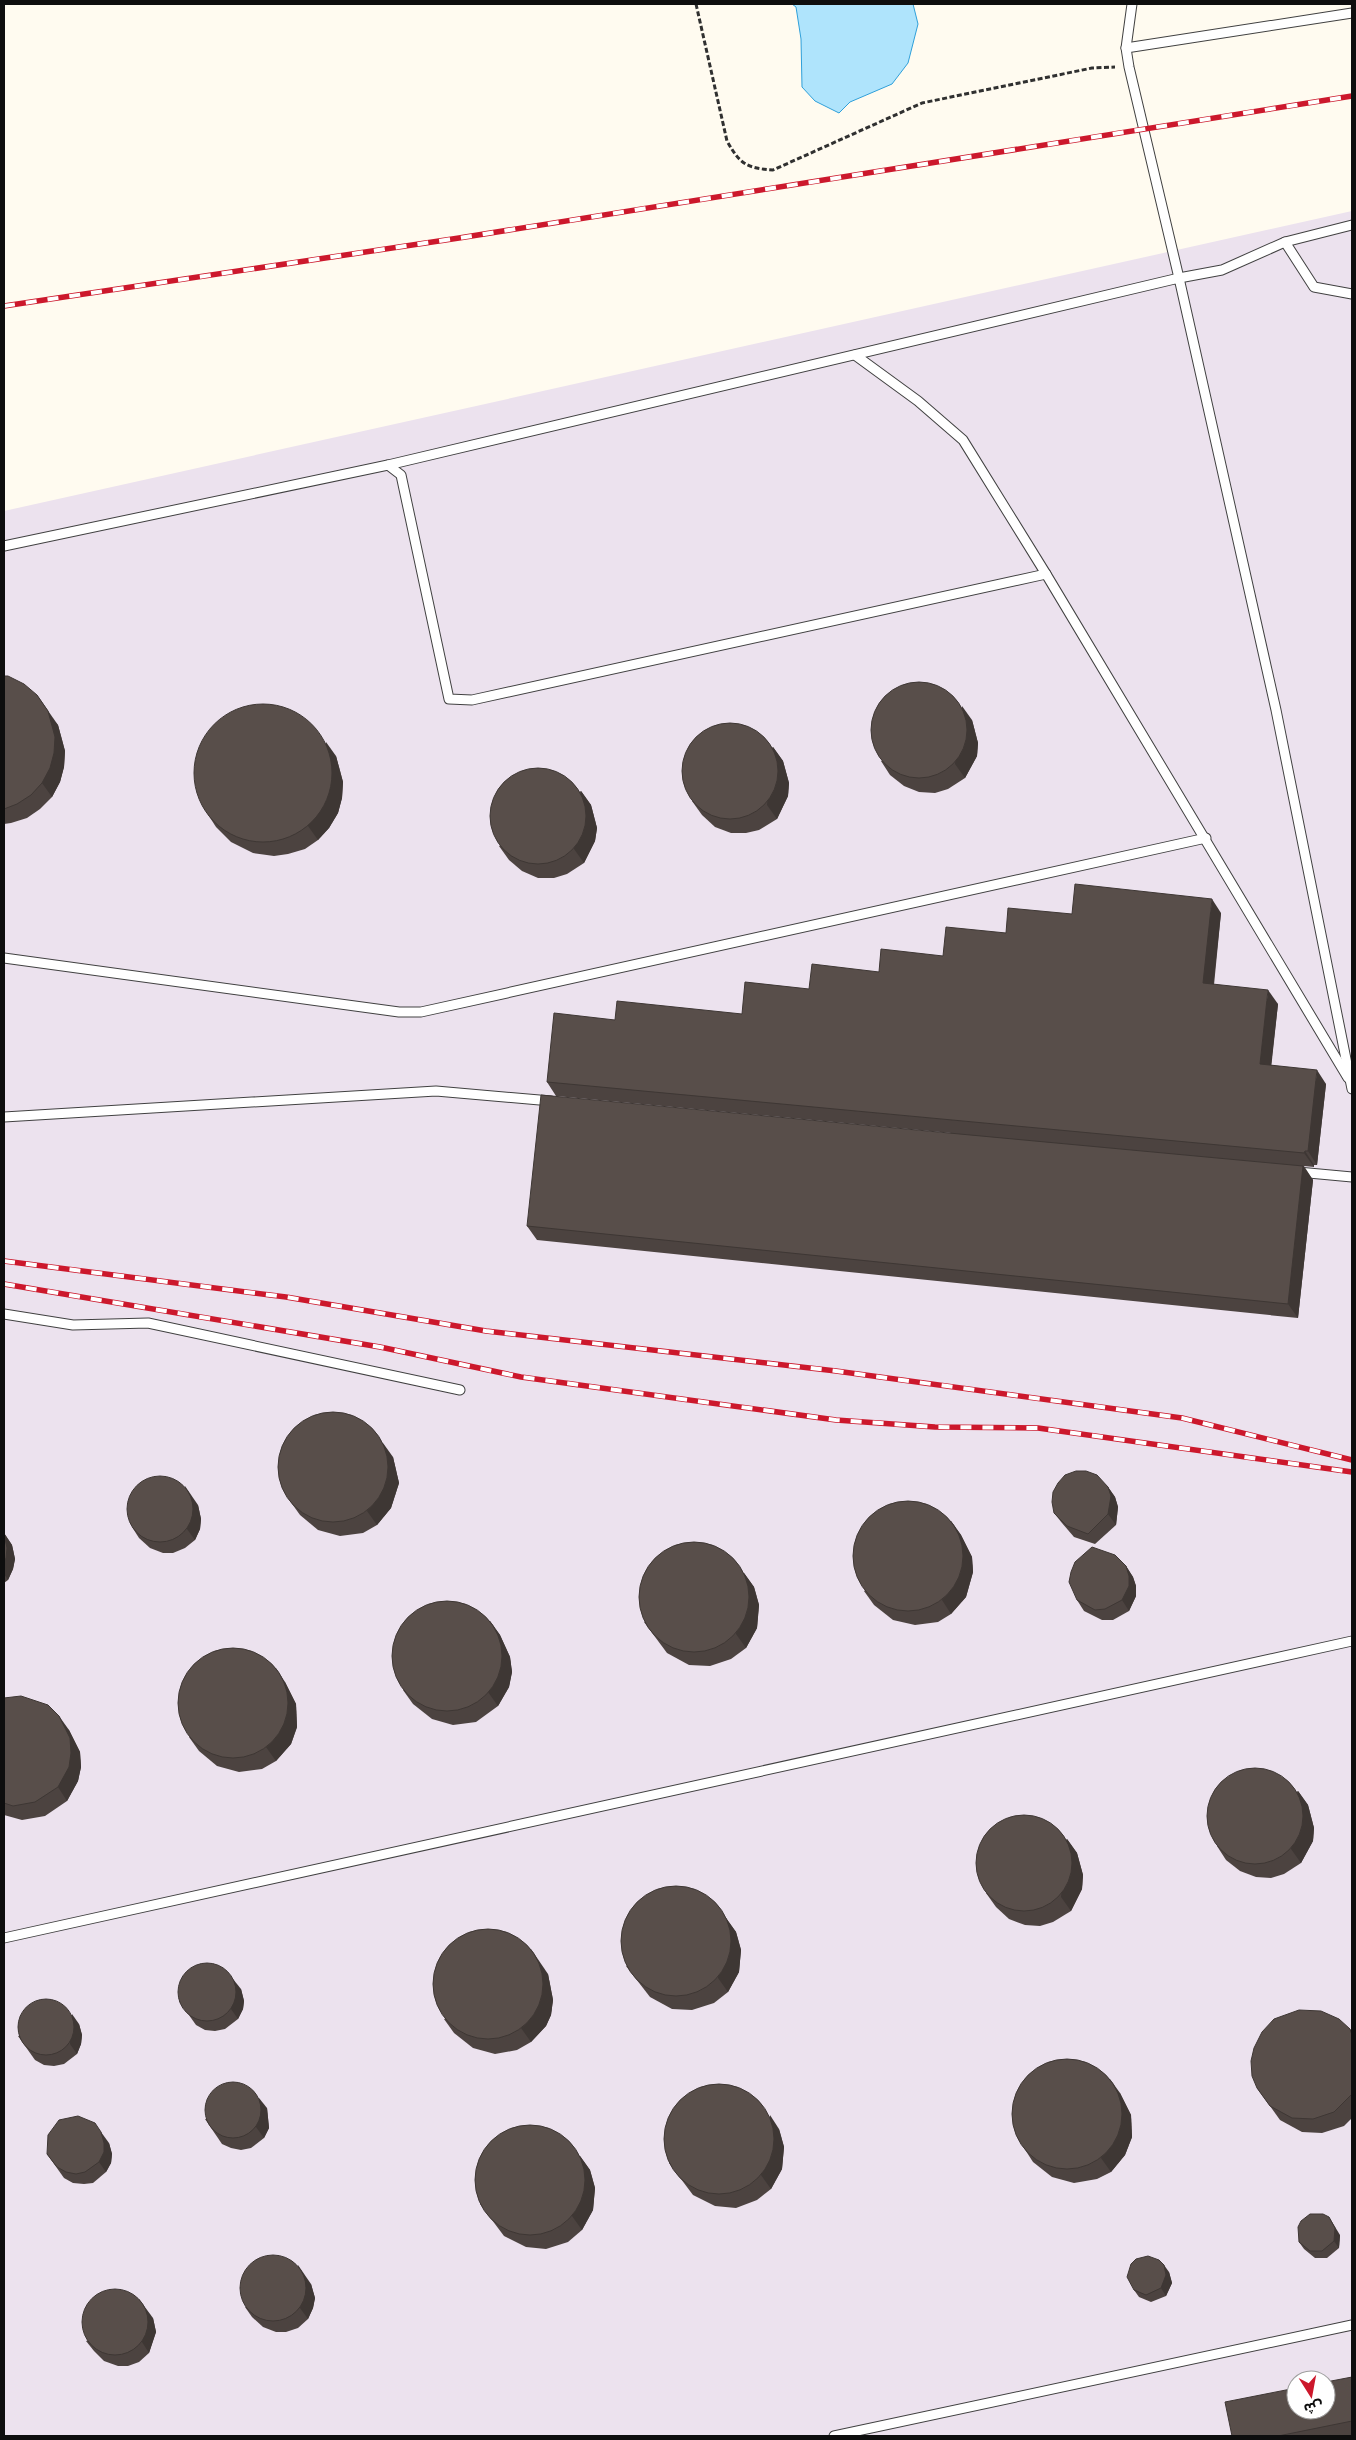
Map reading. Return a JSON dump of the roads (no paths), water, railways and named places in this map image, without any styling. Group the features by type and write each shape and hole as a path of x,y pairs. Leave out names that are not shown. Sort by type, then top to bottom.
{"lane":[{"path":"1132,4 1126,48 1129,67 1179,278 1276,710 1352,1089"},
{"path":"1126,48 1352,13"},
{"path":"4,546 388,465 1179,278 1222,270 1285,242 1352,225"},
{"path":"1285,242 1314,287 1352,294"},
{"path":"855,354 918,401 963,440 1206,838 1352,1084"},
{"path":"388,465 401,475 449,699 472,700 1046,574"},
{"path":"4,958 399,1012 420,1012 1206,838"},
{"path":"4,1117 436,1092 561,1102"},
{"path":"1293,1172 1352,1177"},
{"path":"4,1314 73,1325 148,1323 460,1390"},
{"path":"4,1938 1352,1641"},
{"path":"834,2436 1352,2325"}],"water":[{"path":"792,4 913,4 918,24 908,63 892,84 850,102 839,113 815,101 802,87 801,39 796,7"}],"railway":[{"path":"4,306 459,238 1352,96"},
{"path":"4,1261 286,1297 486,1331 836,1371 1182,1418 1352,1460"},
{"path":"4,1284 380,1347 521,1377 836,1420 935,1427 1038,1428 1352,1472"}]}
